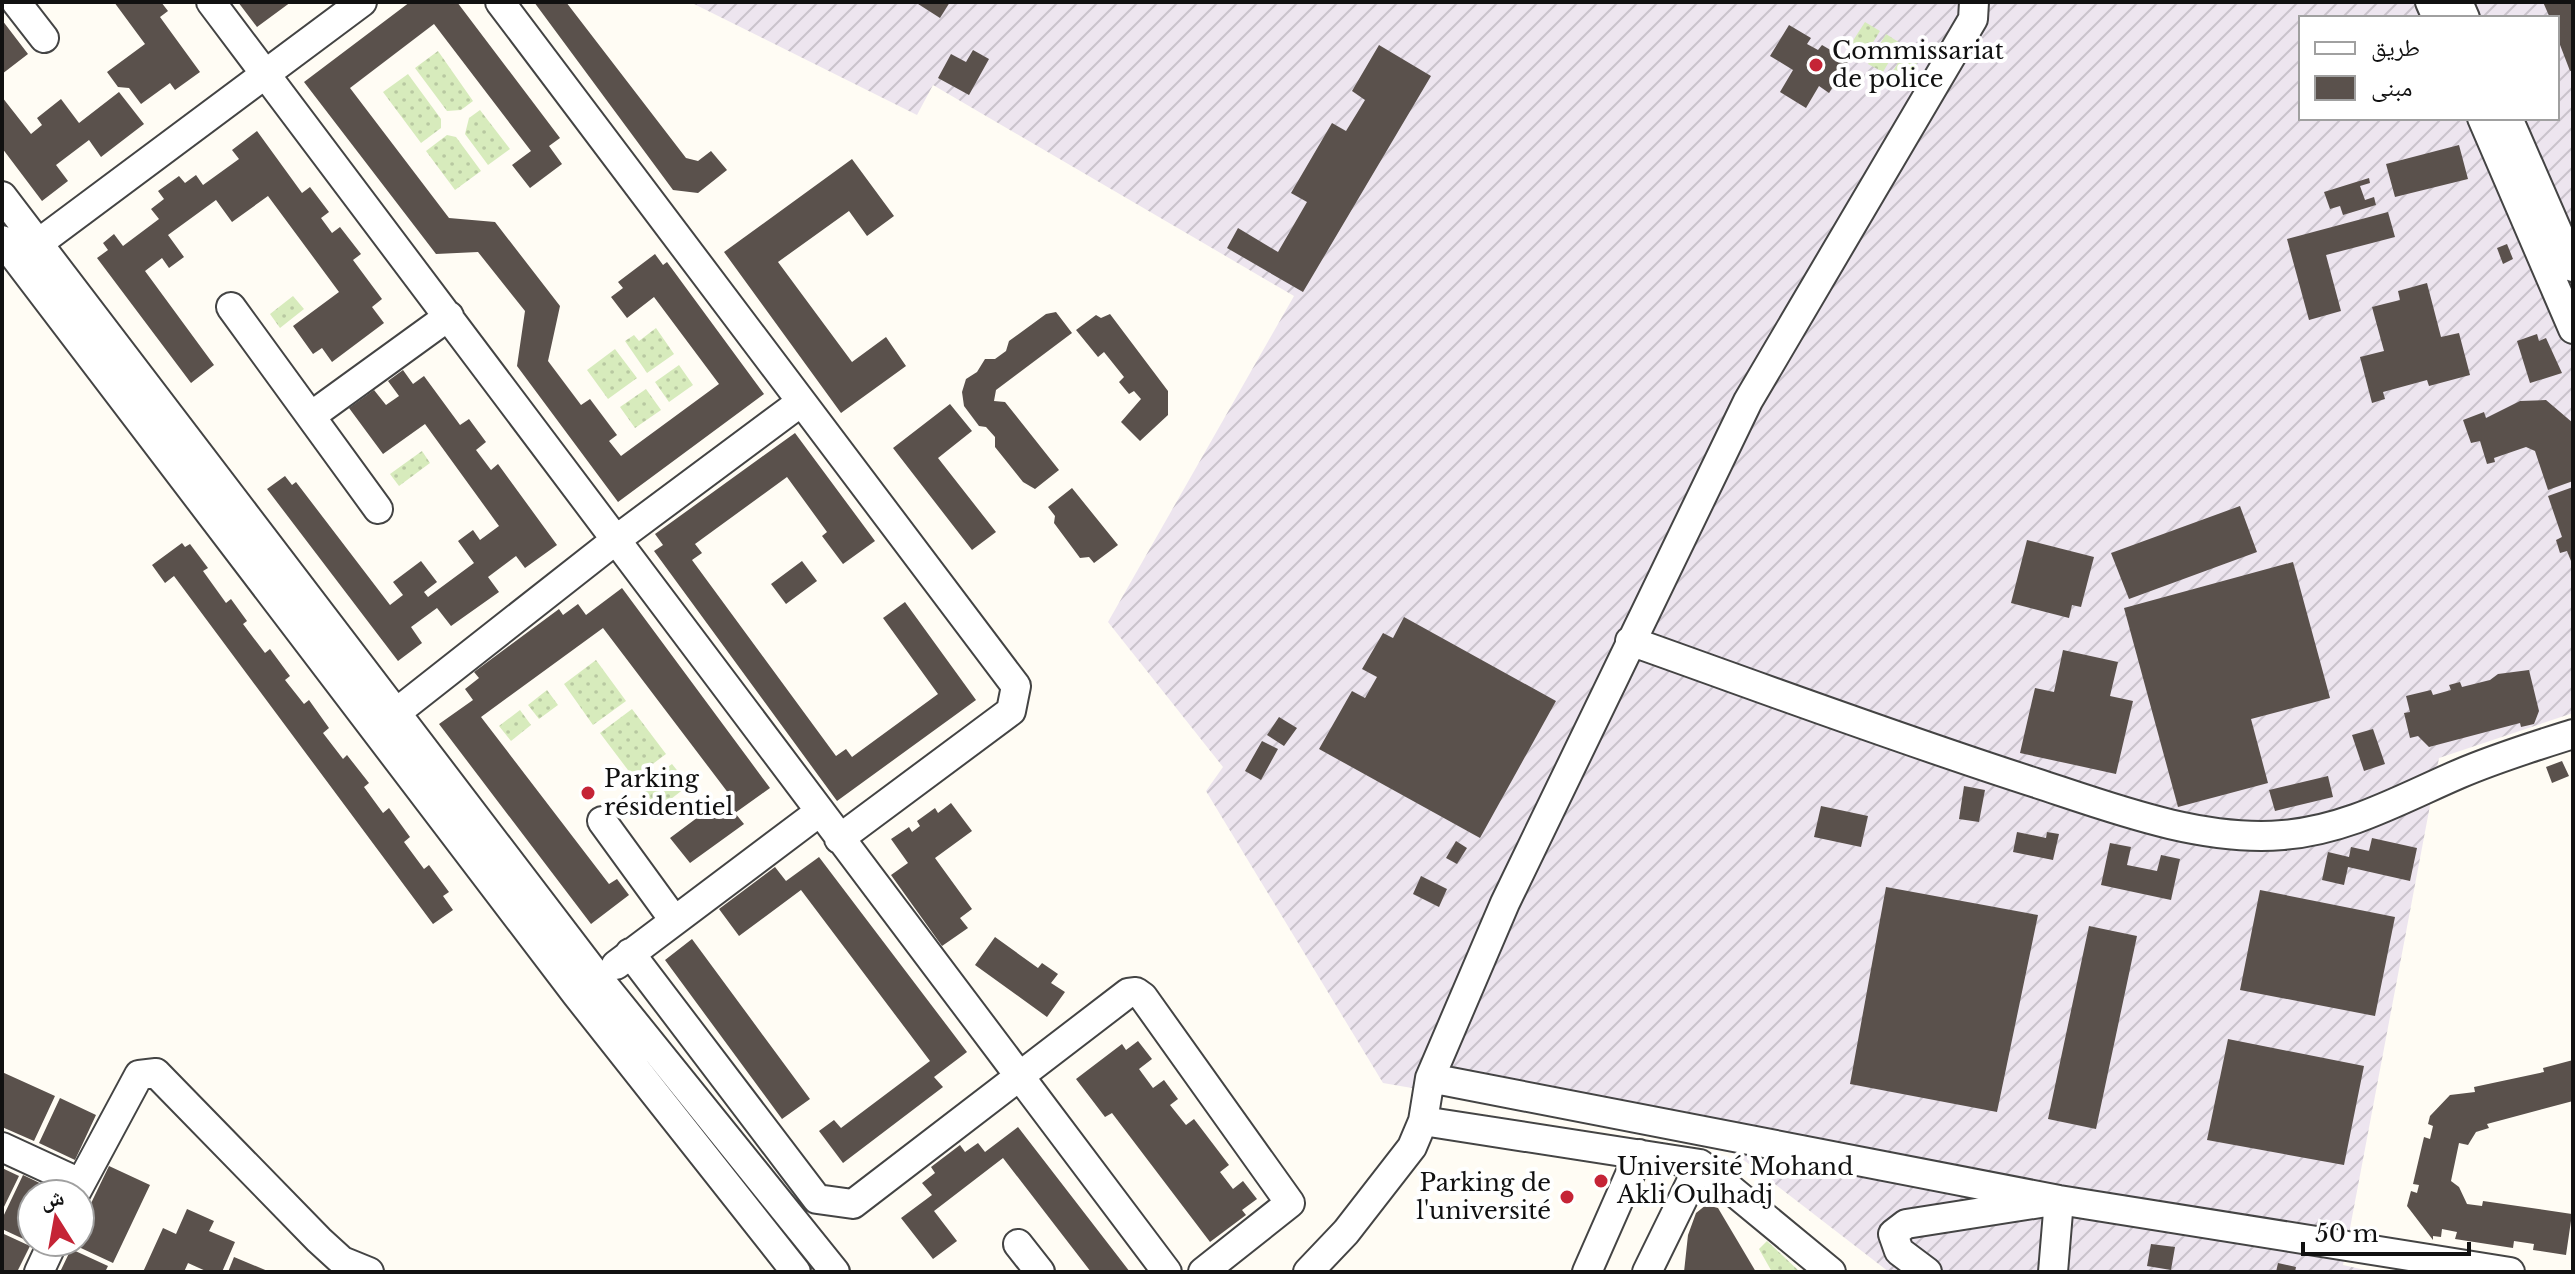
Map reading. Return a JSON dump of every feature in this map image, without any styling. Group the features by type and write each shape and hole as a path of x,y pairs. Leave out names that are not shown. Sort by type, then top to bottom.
{"street":[{"path":"16,2 44,38"},
{"path":"211,2 617,539 818,813 1167,1272"},
{"path":"19,247 267,73 362,2"},
{"path":"500,2 1016,686 1011,711 839,839"},
{"path":"1308,1272 1397,1170 1423,1121 1430,1078 1505,903 1748,401 1973,19 1974,2"},
{"path":"2483,120 2573,329"},
{"path":"2509,120 2564,222 2573,267"},
{"path":"2,196 19,247 588,987 835,1272"},
{"path":"19,247 397,712 588,987 796,1272"},
{"path":"231,307 378,509"},
{"path":"311,416 449,316"},
{"path":"397,712 617,539 801,402"},
{"path":"1630,641 1952,756 2086,799 2172,823 2238,834 2283,835 2367,817 2461,773 2573,734"},
{"path":"588,987 818,813"},
{"path":"602,821 674,920"},
{"path":"630,953 817,1199 853,1204 1128,993 1136,992 1143,997 1290,1203 1203,1272"},
{"path":"83,1178 139,1075 156,1073 319,1240 342,1261 369,1272"},
{"path":"1430,1078 2059,1200 2510,1272"},
{"path":"1423,1121 1700,1164 1831,1272"},
{"path":"2,1147 59,1178"},
{"path":"1587,1272 1639,1154"},
{"path":"1647,1272 1700,1164"},
{"path":"1927,1272 1899,1251 1893,1234 1906,1224 2059,1200"},
{"path":"2053,1272 2059,1200"},
{"path":"1018,1244 1040,1272"}],"shaded area":[{"path":"690,2 2573,2 2573,713 2439,758 2343,1265 2374,1272 1889,1272 1719,1141 1383,1083 1206,791 1223,767 1108,622 1294,296 933,85 917,115"}],"green space":[{"path":"1865,22 1880,31 1863,59 1847,50"},
{"path":"1886,34 1900,43 1883,72 1868,64"},
{"path":"1907,48 1921,56 1905,84 1890,76"},
{"path":"438,51 473,101 461,110 447,111 415,68"},
{"path":"408,74 441,119 441,128 421,143 383,92"},
{"path":"480,110 510,149 488,165 465,134 469,118"},
{"path":"447,135 456,137 481,171 455,190 426,151"},
{"path":"293,296 304,309 280,328 270,314"},
{"path":"656,328 674,354 647,373 625,341 634,335 639,341"},
{"path":"615,349 637,378 608,399 587,370"},
{"path":"679,365 693,385 669,402 655,382"},
{"path":"646,389 661,410 635,428 620,407"},
{"path":"422,451 430,463 399,486 390,474"},
{"path":"596,660 626,701 593,725 564,684"},
{"path":"547,690 558,705 539,719 528,705"},
{"path":"632,709 666,754 634,778 600,733"},
{"path":"520,710 531,725 511,741 499,726"},
{"path":"672,764 689,785 658,809 641,787"},
{"path":"1767,1241 1800,1272 1772,1272 1759,1249"}],"building":[{"path":"114,2 161,2 168,11 160,17 200,72 175,90 170,83 141,104 129,88 118,87 107,72 145,44"},
{"path":"238,2 291,2 257,27"},
{"path":"410,2 457,2 560,138 549,146 562,164 530,188 512,165 531,151 434,24 350,88 449,218 495,222 560,306 548,361 581,405 590,399 617,435 609,441 621,456 719,384 654,297 627,318 611,297 623,288 618,282 655,254 663,265 667,262 764,394 618,502 517,366 525,311 478,252 436,254 304,82"},
{"path":"534,2 566,2 686,158 698,161 711,151 727,170 698,193 673,190"},
{"path":"915,2 950,2 940,18"},
{"path":"2543,2 2573,2 2573,70 2570,71 2559,42 2559,16 2549,16"},
{"path":"2,20 28,54 2,74"},
{"name":"Commissariat de police","path":"1789,25 1811,38 1807,44 1818,50 1822,45 1849,61 1829,93 1819,86 1806,108 1780,92 1793,70 1770,56"},
{"path":"1379,45 1431,76 1303,292 1227,248 1238,228 1278,252 1307,202 1291,193 1332,123 1346,131 1365,100 1352,91"},
{"path":"973,50 989,59 969,95 938,78 951,54 966,62"},
{"path":"119,92 144,124 101,157 89,140 56,165 68,181 42,201 2,148 2,97 31,134 42,125 37,118 61,99 79,123"},
{"path":"257,131 302,193 310,187 329,212 321,218 332,233 340,227 361,254 353,260 382,299 372,307 384,323 332,362 322,348 313,354 293,326 339,292 268,196 232,222 216,200 168,235 184,257 169,268 162,258 145,271 214,365 191,383 97,258 108,250 103,243 114,234 123,246 159,219 151,209 164,199 158,191 179,176 185,183 196,175 203,185 239,159 232,150"},
{"path":"2459,145 2468,179 2395,197 2386,164"},
{"path":"852,159 894,216 867,236 849,211 778,262 852,362 886,337 906,366 841,413 724,252"},
{"path":"2369,178 2370,183 2360,186 2365,200 2374,197 2376,205 2343,215 2340,206 2330,209 2324,192"},
{"path":"2388,212 2395,237 2326,255 2341,311 2309,320 2287,239"},
{"path":"2507,244 2513,259 2503,264 2497,248"},
{"path":"2427,283 2441,337 2459,333 2470,375 2429,386 2427,380 2383,392 2385,399 2372,403 2360,357 2384,351 2372,307 2400,300 2398,291"},
{"path":"1056,312 1072,333 996,390 994,401 1005,402 1059,470 1035,489 1023,482 995,447 995,437 986,427 979,426 964,406 962,392 966,379 977,372 985,359 995,359 1006,351 1009,341 1046,314"},
{"path":"1110,314 1168,391 1168,415 1140,441 1121,422 1141,399 1134,391 1129,394 1119,382 1124,377 1104,352 1098,357 1076,330 1096,315 1101,318"},
{"path":"2537,334 2539,341 2546,338 2562,373 2530,383 2517,341"},
{"path":"403,370 413,384 424,376 460,425 469,419 486,442 476,450 491,470 498,464 557,545 525,568 516,556 488,577 499,592 451,626 437,608 411,627 422,643 398,661 267,489 285,476 292,485 296,482 390,605 403,595 393,582 421,561 437,582 424,592 428,597 474,563 458,541 473,530 480,540 499,526 425,424 383,454 349,408 374,390 386,405 399,396 388,381"},
{"path":"2546,400 2573,423 2573,481 2548,490 2535,451 2526,447 2494,458 2495,462 2487,464 2480,441 2471,443 2463,420 2484,412 2486,418 2520,401"},
{"path":"950,404 972,431 938,458 996,532 972,550 893,448"},
{"path":"795,433 875,541 843,564 822,536 827,532 787,477 695,544 702,553 692,560 836,756 846,749 852,757 938,694 883,618 905,602 976,700 837,801 654,551 663,545 655,534"},
{"path":"2573,487 2573,566 2567,551 2560,553 2556,540 2562,537 2548,496"},
{"path":"1072,488 1118,545 1094,563 1089,557 1080,558 1054,523 1055,516 1048,507"},
{"path":"2240,506 2257,552 2129,599 2111,553"},
{"path":"2027,540 2094,557 2081,607 2072,605 2069,618 2011,603"},
{"path":"182,543 185,547 190,544 208,568 203,571 226,603 231,599 247,621 243,624 265,653 270,649 290,676 285,680 304,704 309,700 329,728 323,733 343,759 347,755 369,783 364,787 383,813 389,808 410,837 404,842 424,869 429,865 449,892 443,896 453,910 433,924 174,576 165,583 152,565"},
{"path":"802,561 817,581 786,604 771,584"},
{"path":"2293,562 2330,698 2251,719 2268,783 2178,807 2124,608"},
{"path":"622,588 770,788 735,813 744,824 690,863 670,838 729,794 603,628 481,717 609,884 617,879 629,895 591,924 439,724 473,700 465,689 479,678 474,672 559,609 563,615 578,604 586,615"},
{"path":"1404,617 1556,701 1480,838 1319,749 1352,691 1365,698 1377,677 1362,669 1383,633 1393,638"},
{"path":"2063,650 2118,662 2110,696 2133,701 2116,774 2020,753 2035,688 2054,692"},
{"path":"2529,670 2539,711 2534,724 2521,727 2520,723 2429,747 2418,736 2410,738 2404,713 2410,712 2406,696 2431,690 2433,695 2451,690 2449,685 2460,682 2462,687 2490,680 2498,674"},
{"path":"1279,717 1297,728 1284,746 1267,735"},
{"path":"2373,729 2385,764 2364,771 2352,735"},
{"path":"1262,741 1278,749 1261,780 1245,771"},
{"path":"2562,761 2569,776 2552,783 2546,767"},
{"path":"2328,776 2333,797 2275,811 2269,790"},
{"path":"1964,786 1985,790 1979,822 1959,819"},
{"path":"951,803 972,831 935,858 972,909 960,918 968,928 942,946 891,875 908,863 891,839 909,827 912,832 920,826 917,821 935,808 938,813"},
{"path":"1821,806 1868,816 1861,847 1814,837"},
{"path":"2017,832 2046,838 2047,832 2059,834 2053,860 2013,852"},
{"path":"2372,838 2417,848 2410,881 2348,867 2344,885 2322,880 2328,852 2349,857 2351,847 2369,851"},
{"path":"1456,841 1467,848 1457,864 1446,858"},
{"path":"2110,843 2131,847 2127,865 2157,871 2161,855 2180,859 2171,900 2101,885"},
{"path":"819,857 967,1052 934,1077 943,1087 843,1163 819,1131 834,1120 841,1128 930,1061 801,890 739,936 719,909 775,867 786,881"},
{"path":"1421,876 1447,889 1439,907 1413,894"},
{"path":"1886,887 2038,915 1997,1112 1850,1084"},
{"path":"2260,890 2395,917 2375,1016 2240,990"},
{"path":"2089,926 2137,936 2096,1129 2048,1119"},
{"path":"995,937 1038,968 1042,963 1058,974 1051,983 1065,992 1047,1017 975,965"},
{"path":"692,939 810,1099 782,1119 665,960"},
{"path":"2228,1039 2364,1066 2344,1165 2207,1140"},
{"path":"1138,1041 1152,1059 1139,1069 1153,1088 1164,1080 1178,1099 1170,1105 1186,1125 1194,1119 1229,1165 1220,1172 1233,1189 1243,1181 1257,1199 1242,1210 1246,1215 1210,1242 1112,1113 1105,1117 1076,1079 1122,1044 1126,1050"},
{"path":"2573,1060 2573,1101 2487,1124 2489,1128 2476,1132 2468,1145 2459,1143 2451,1181 2459,1187 2467,1204 2482,1206 2483,1201 2572,1214 2566,1255 2533,1250 2534,1244 2514,1241 2513,1248 2455,1239 2457,1232 2442,1229 2441,1237 2433,1236 2433,1240 2407,1206 2411,1191 2417,1193 2419,1185 2413,1184 2424,1137 2430,1139 2433,1126 2428,1124 2430,1116 2450,1095 2475,1092 2474,1087 2544,1072 2543,1068"},
{"path":"2,1072 55,1096 34,1141 2,1127"},
{"path":"60,1098 96,1115 75,1160 39,1143"},
{"path":"1018,1127 1130,1272 1091,1272 1003,1158 934,1211 957,1241 933,1259 901,1218 932,1195 922,1183 935,1173 931,1167 960,1145 965,1152 978,1143 985,1152"},
{"path":"109,1166 150,1185 113,1263 96,1255 96,1193"},
{"path":"2,1168 19,1176 2,1211"},
{"path":"16,1190 16,1236 2,1229 2,1219"},
{"path":"1706,1205 1718,1208 1756,1272 1684,1272 1688,1235 1696,1213"},
{"path":"187,1209 214,1221 209,1231 235,1242 222,1272 208,1272 188,1263 184,1272 143,1272 163,1228 176,1234"},
{"path":"4,1234 16,1240 16,1258 24,1258 17,1272 2,1272"},
{"path":"2151,1244 2175,1247 2171,1270 2147,1266"},
{"path":"234,1257 270,1272 228,1272"},
{"path":"67,1258 91,1258 108,1266 105,1272 60,1272"},
{"path":"2278,1263 2296,1267 2295,1272 2276,1272"}],"place":[{"name":"Commissariat de police","path":"1816,65"},
{"name":"Parking résidentiel","path":"588,793"},
{"name":"Université Mohand Akli Oulhadj","path":"1601,1181"},
{"name":"Parking de l'université","path":"1567,1197"}]}
